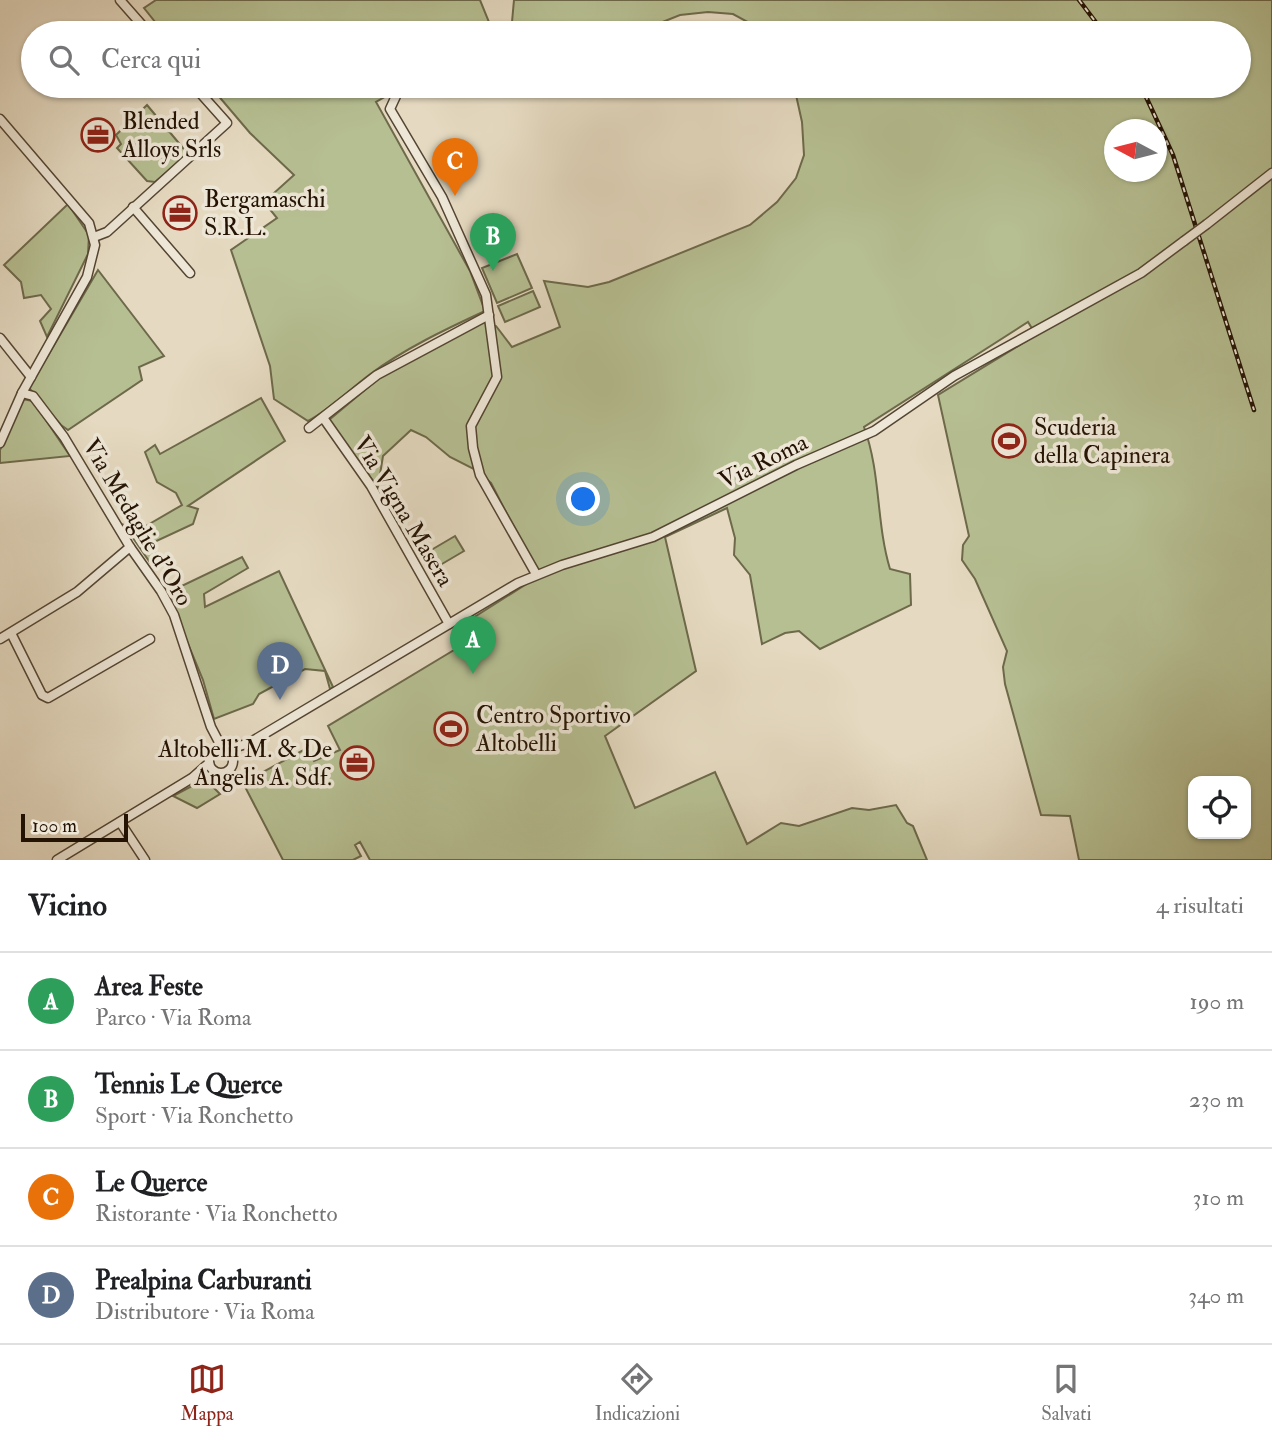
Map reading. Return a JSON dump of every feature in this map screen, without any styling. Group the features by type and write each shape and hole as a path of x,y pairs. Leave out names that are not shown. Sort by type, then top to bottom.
{"street":[{"path":"120,0 138,21"},
{"path":"94,237 107,232 227,123 205,98"},
{"path":"395,98 390,109 442,197 485,295 497,377 471,426 473,448 480,475 536,574"},
{"path":"0,119 89,223 94,237 87,277 31,377 0,443"},
{"name":"Via Roma","path":"57,860 192,778 210,758 225,749 248,743 536,574 653,537 796,465 874,431 954,376 1141,272 1272,173"},
{"path":"133,207 190,274"},
{"path":"309,428 324,419 377,375 489,315"},
{"path":"0,338 31,377"},
{"name":"Via Medaglie d'Oro","path":"23,393 33,396 64,437 174,615 211,727 225,749"},
{"name":"Via Vigna Masera","path":"324,419 371,486 449,624"},
{"path":"0,639 77,592 130,547"},
{"path":"11,633 42,695 48,698 149,639"},
{"name":"Via Medaglie d'Oro","path":"210,758 211,727"},
{"name":"Via Roma","path":"192,778 228,771 248,743"},
{"path":"225,749 233,756 233,764"},
{"path":"210,758 216,772"},
{"path":"120,822 145,860"}],"green space":[{"path":"156,0 480,0 489,21 154,21 144,8"},
{"path":"514,0 1272,0 1272,860 1079,860 1070,816 1041,815 1005,684 1003,667 1007,651 975,579 962,560 963,545 969,536 938,395 1036,335 1028,322 864,427 873,462 882,534 890,569 910,574 911,605 820,649 799,631 785,633 762,644 750,575 734,555 735,538 727,508 665,537 696,671 605,736 635,808 715,772 747,844 781,823 799,826 852,808 869,810 896,805 907,823 913,826 927,860 370,860 360,842 355,845 361,856 353,860 283,860 243,783 307,748 314,761 340,750 328,726 454,650 454,630 539,576 491,483 474,469 450,457 426,437 411,430 383,456 378,487 376,485 329,420 378,379 480,321 496,326 512,347 560,327 544,281 588,287 609,282 750,225 777,202 796,178 804,155 802,122 797,98 1251,98 1251,21 746,21 733,14 708,12 680,15 665,21 512,21"},
{"path":"220,98 383,98 376,102 470,271 485,311 396,357 308,421 274,399 270,366 231,250 277,218 264,202 294,175 250,133"},
{"path":"147,105 188,154 155,182 147,181 117,148 121,144 116,135"},
{"path":"68,204 89,235 88,254 47,337 40,321 51,309 41,295 24,298 21,282 4,265"},
{"path":"517,254 532,288 497,303 482,268"},
{"path":"98,270 164,356 139,367 142,380 68,430 29,388"},
{"path":"533,291 540,307 505,322 498,306"},
{"path":"261,398 285,441 188,506 198,509 193,524 152,543 158,560 151,564 124,525 139,530 182,505 176,493 157,482 145,452 155,445 160,454"},
{"path":"22,399 33,401 70,456 0,463 0,450"},
{"path":"455,536 464,551 430,571 421,556"},
{"path":"242,557 248,568 204,594 205,607 279,571 333,687 330,689 325,671 305,669 259,694 253,704 214,719 203,680 167,593"},
{"path":"205,779 220,794 197,808 173,796"}],"railway":[{"path":"1079,0 1095,21"},
{"path":"1147,98 1173,155 1254,410"}],"place":[{"name":"Blended Alloys Srls","path":"98,135"},
{"name":"Le Querce","path":"455,196"},
{"name":"Bergamaschi S.R.L.","path":"180,213"},
{"name":"Tennis Le Querce","path":"493,271"},
{"name":"Scuderia della Capinera","path":"1009,441"},
{"name":"Area Feste","path":"473,674"},
{"name":"Prealpina Carburanti","path":"280,700"},
{"name":"Centro Sportivo Altobelli","path":"451,729"},
{"name":"Altobelli M. & De Angelis A. Sdf.","path":"357,763"}]}
